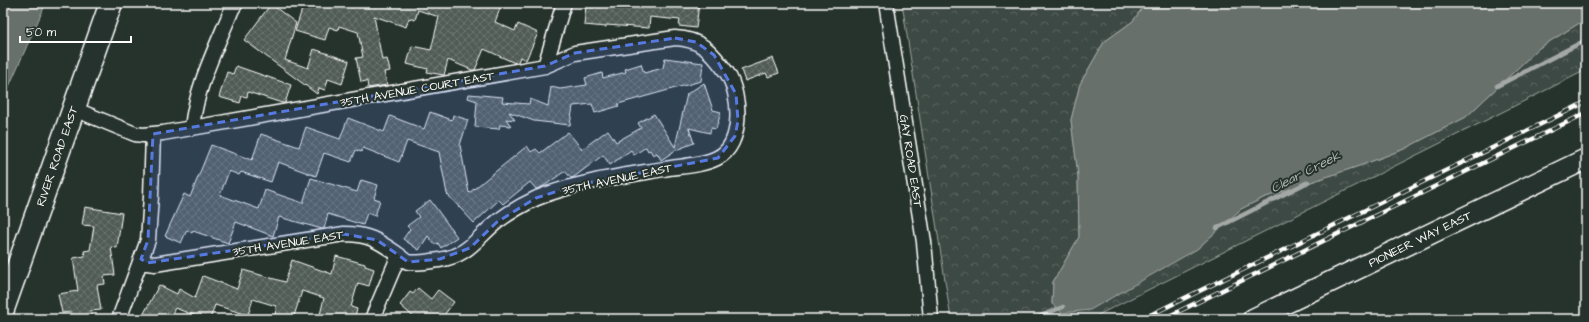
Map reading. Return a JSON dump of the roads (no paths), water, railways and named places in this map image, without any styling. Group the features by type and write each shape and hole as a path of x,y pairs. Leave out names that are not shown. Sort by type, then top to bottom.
{"main road":[{"name":"RIVER ROAD EAST","path":"3,309 111,3"},
{"name":"PIONEER WAY EAST","path":"1253,319 1586,159"}],"street":[{"path":"192,128 198,96 236,3"},
{"path":"545,66 564,3"},
{"name":"GAY ROAD EAST","path":"886,3 924,242 931,319"},
{"name":"35TH AVENUE COURT EAST","path":"74,109 135,134 153,134 545,66 575,53 674,38 696,42 714,55 729,76 736,94"},
{"name":"35TH AVENUE EAST","path":"141,259 147,263 155,264 344,234 367,236 377,240 408,262 454,256 470,248 497,222 511,212 536,198 577,185 690,165 718,158 726,152 735,136 738,121 736,94"},
{"path":"119,319 148,240 153,134"},
{"path":"372,319 398,255"}],"water":[{"path":"3,3 46,3 3,100"},
{"path":"1146,3 1586,3 1586,19 1539,48 1466,117 1404,149 1362,165 1263,198 1241,209 1197,249 1090,310 1062,313 1052,304 1053,282 1079,237 1078,175 1071,120 1080,84 1104,42 1133,21"}],"waterway":[{"name":"Clear Creek","path":"1497,86 1586,40"},
{"name":"Clear Creek","path":"1217,228 1308,182"},
{"name":"Clear Creek","path":"1033,319 1063,307"}],"railway":[{"path":"1142,319 1586,102"},
{"path":"1163,319 1586,113"}]}
